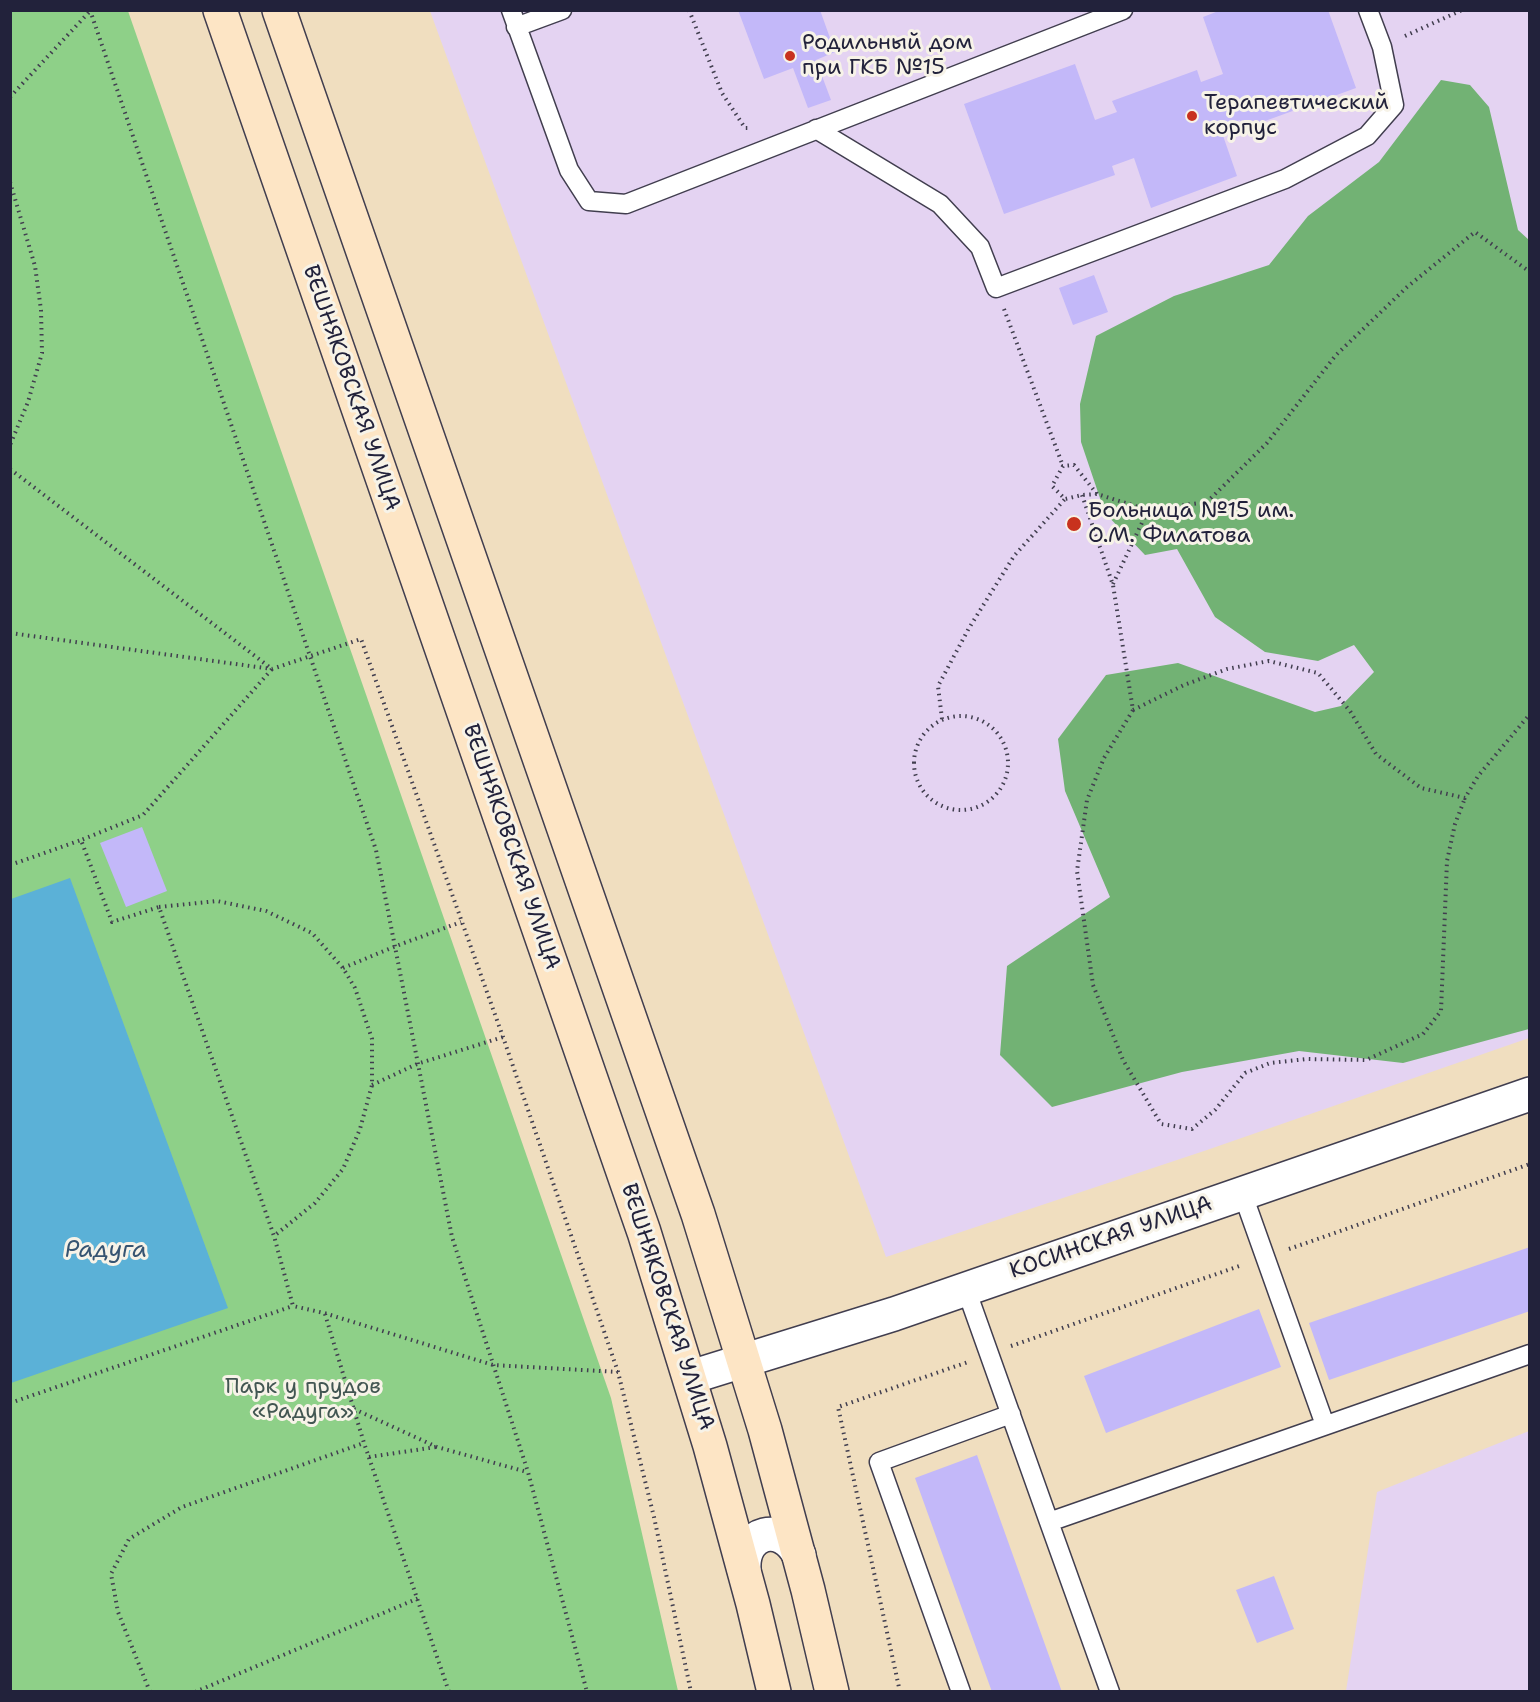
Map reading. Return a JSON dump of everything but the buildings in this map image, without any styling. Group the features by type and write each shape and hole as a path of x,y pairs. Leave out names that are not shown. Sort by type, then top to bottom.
{"main road":[{"name":"ВЕШНЯКОВСКАЯ УЛИЦА","path":"220,10 644,1232 691,1377 744,1569 774,1692"},
{"path":"279,10 698,1215 744,1361 798,1555 832,1692"}],"street":[{"name":"КОСИНСКАЯ УЛИЦА","path":"691,1377 966,1289 1530,1094"},
{"path":"744,1569 743,1558 747,1547 764,1534 775,1534 786,1538 794,1545 798,1555"}],"lane":[{"path":"562,10 513,19 569,170 589,201 626,204 1123,10"},
{"path":"816,129 940,204 980,247 996,288 1285,179 1367,136 1394,105 1382,47 1368,10"},
{"path":"1242,1192 1325,1425"},
{"path":"966,1289 1110,1692"},
{"path":"1049,1522 1530,1354"},
{"path":"962,1692 879,1462 1011,1414"}],"path":[{"path":"689,10 722,93 745,128 757,128"},
{"path":"1382,47 1462,10"},
{"path":"10,98 91,11 375,850 396,946 452,1237 528,1472 587,1692"},
{"path":"10,182 35,266 41,310 42,353 28,402 10,445"},
{"path":"942,719 938,686 964,638 1014,556 1065,499 1097,494 1148,510 1207,502 1267,442 1336,355 1407,287 1475,232 1530,272"},
{"path":"996,288 1063,466 1052,486 1065,499"},
{"path":"1063,466 1074,465 1097,494"},
{"path":"10,470 272,669"},
{"path":"1082,495 1113,585 1133,710"},
{"path":"1113,585 1148,510"},
{"path":"10,633 272,669 361,639 503,1036 618,1372 654,1517 691,1692"},
{"path":"1465,798 1421,788 1376,754 1350,711 1318,673 1269,661 1227,669 1184,685 1133,710 1104,758 1088,800 1077,871 1093,986 1123,1060 1161,1124 1192,1129 1215,1110 1245,1073 1270,1063 1307,1059 1366,1060 1423,1034 1441,1011 1447,861 1455,824 1465,798 1478,776 1530,714"},
{"path":"10,865 143,815 272,669"},
{"path":"958,715 976,717 991,725 1003,738 1009,754 1008,772 1001,789 987,803 969,810 950,809 933,801 920,787 913,768 915,748 925,730 942,719 958,715"},
{"path":"81,840 112,922 159,907 217,901 266,910 312,933 343,968 355,988 372,1039 372,1085 360,1129 343,1169 315,1203 274,1236"},
{"path":"159,907 274,1236 293,1306"},
{"path":"343,968 461,922"},
{"path":"372,1085 417,1064 503,1036"},
{"path":"900,1692 838,1407 1530,1164"},
{"path":"10,1403 293,1306 324,1313 493,1365 618,1372"},
{"path":"324,1313 364,1443 419,1598 449,1692"},
{"path":"353,1408 437,1447 528,1472"},
{"path":"150,1692 118,1612 111,1574 129,1539 183,1508 364,1443"},
{"path":"369,1457 437,1447"},
{"path":"195,1692 419,1598"}],"shaded area":[{"name":"Больница №15 им. О.М. Филатова","path":"430,11 1529,11 1529,1038 1207,1150 886,1257"},
{"path":"1529,1431 1529,1691 1346,1691 1377,1492"}],"green space":[{"name":"Парк у прудов «Радуга»","path":"11,11 128,11 611,1398 678,1691 11,1692"},
{"path":"1441,80 1470,85 1489,107 1518,230 1529,240 1529,1029 1403,1063 1299,1051 1182,1072 1052,1107 1000,1055 1007,966 1110,897 1065,791 1058,739 1106,675 1178,663 1315,712 1341,706 1374,672 1354,645 1318,661 1265,652 1215,617 1177,549 1145,555 1105,513 1081,442 1080,404 1096,336 1174,296 1269,265 1308,216 1379,162"}],"water":[{"name":"Радуга","path":"70,878 228,1308 11,1383 11,899"}],"place":[{"name":"Родильный дом при ГКБ №15","path":"790,56"},
{"name":"Терапевтический корпус","path":"1192,116"},
{"name":"Больница №15 им. О.М. Филатова","path":"1074,524"}]}
